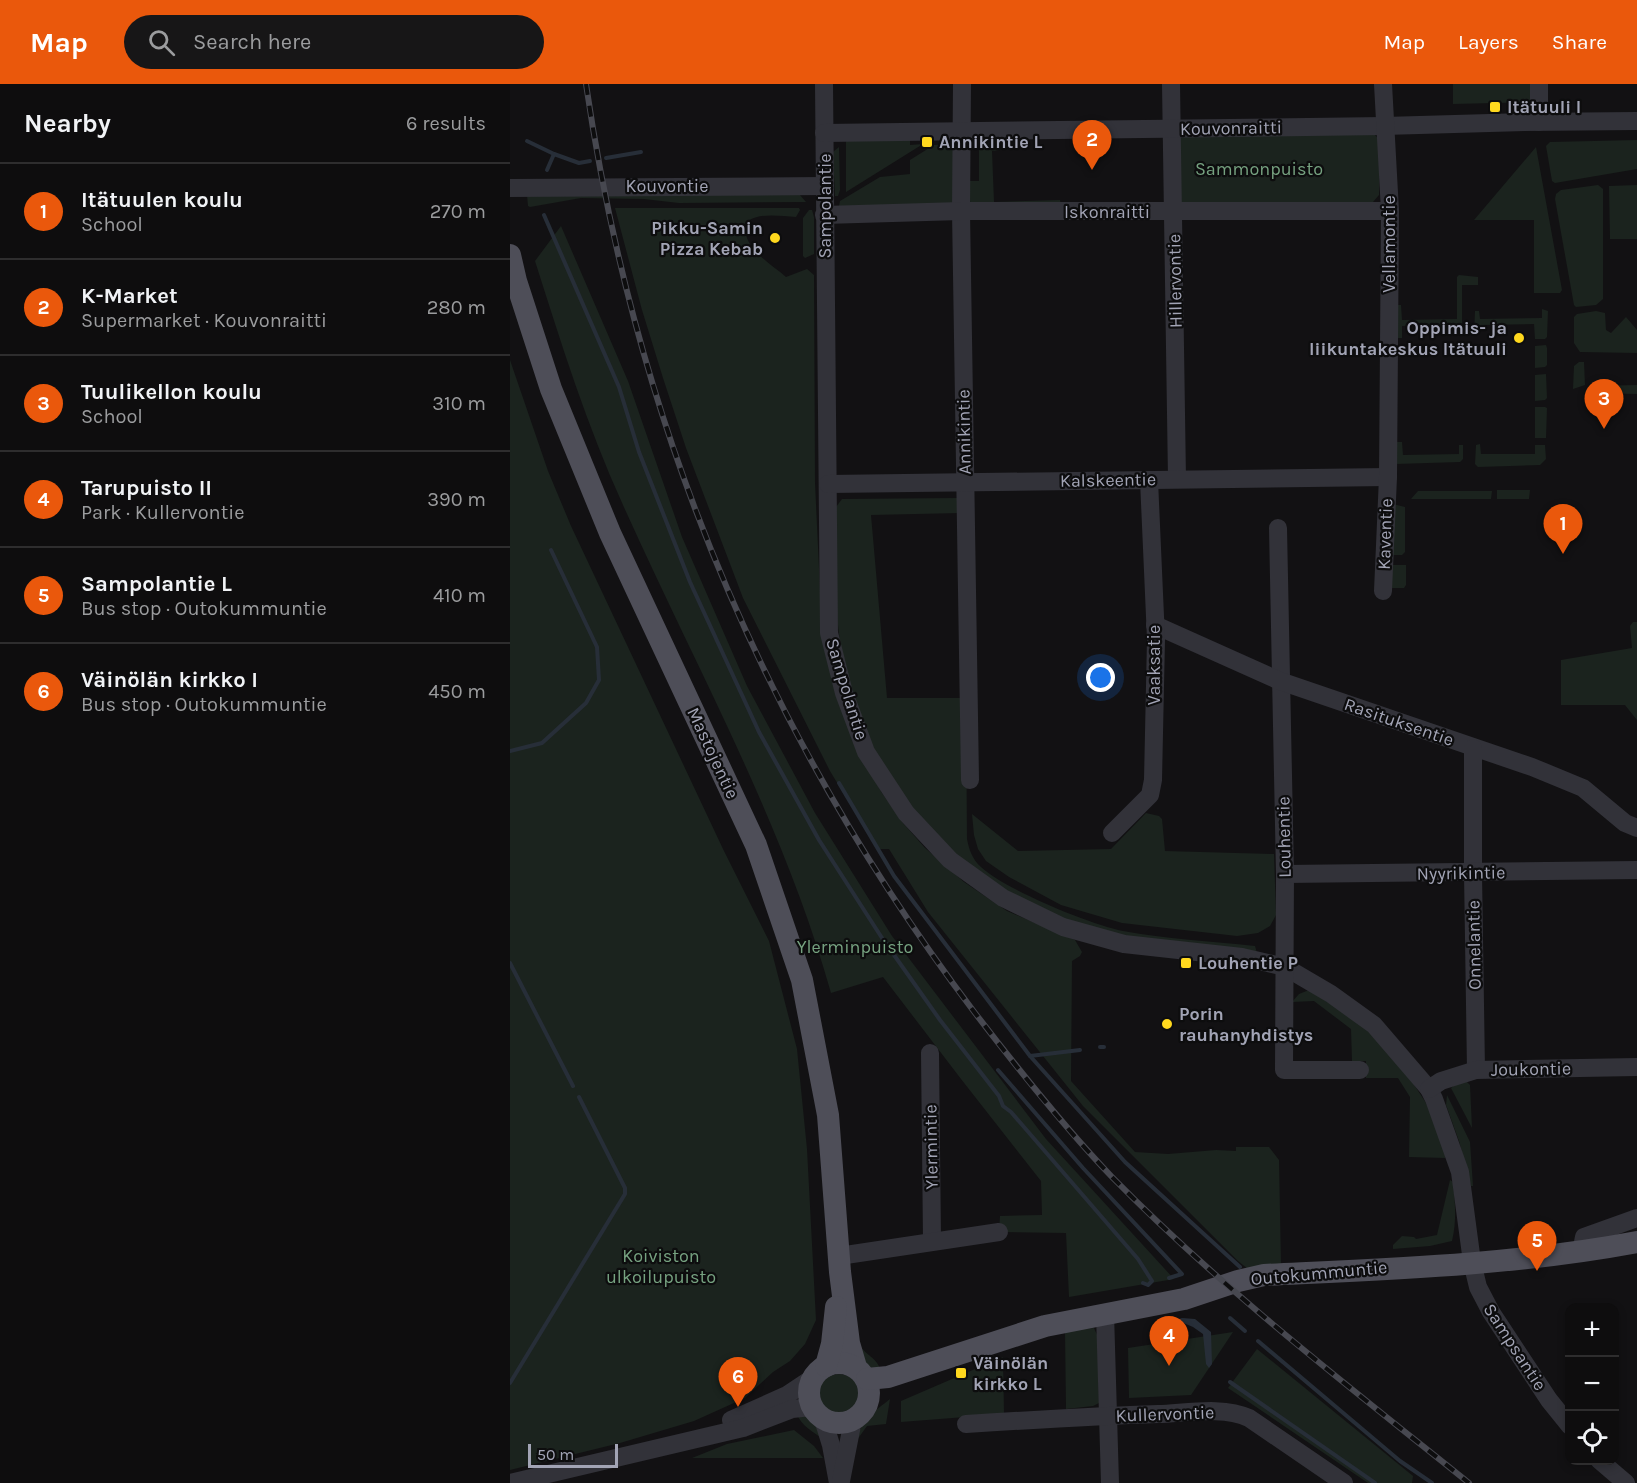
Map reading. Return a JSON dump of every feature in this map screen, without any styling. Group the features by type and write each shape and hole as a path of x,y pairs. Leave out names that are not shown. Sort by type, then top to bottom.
{"main road":[{"name":"Mastojentie","path":"510,255 516,281 551,389 610,533 756,845 802,980 828,1115 849,1343 861,1373"},
{"name":"Outokummuntie","path":"861,1373 888,1377 1046,1326 1184,1299 1264,1275 1472,1262 1581,1252 1637,1242"},
{"name":"Mastojentie","path":"820,1371 832,1344 840,1264"},
{"name":"Outokummuntie","path":"859,1415 892,1391 974,1350"},
{"path":"841,1363 861,1373 870,1395 859,1415 838,1424 818,1413 809,1391 820,1371 841,1363"}],"street":[{"name":"Sampolantie","path":"824,84 829,633 844,693 866,752 906,813 950,860 1003,898 1063,927 1124,944 1242,957 1285,967 1331,994 1374,1025 1429,1089 1460,1172 1472,1262"},
{"name":"Annikintie","path":"962,84 961,211 970,780"},
{"name":"Hillervontie","path":"1171,84 1177,479"},
{"name":"Vellamontie","path":"1383,84 1390,211 1388,477"},
{"path":"1539,84 1539,122"},
{"name":"Kouvonraitti","path":"824,133 1637,121"},
{"name":"Kouvontie","path":"510,188 824,186"},
{"name":"Iskonraitti","path":"824,215 961,211 1390,211"},
{"name":"Kalskeentie","path":"828,484 1388,477"},
{"name":"Kaventie","path":"1383,591 1388,477"},
{"name":"Vaaksatie","path":"1112,833 1150,795 1153,780 1155,625 1149,480"},
{"name":"Louhentie","path":"1278,528 1285,874 1284,1070 1360,1070"},
{"name":"Rasituksentie","path":"1155,625 1280,681 1532,767 1583,788 1624,823 1637,828"},
{"name":"Onnelantie","path":"1473,748 1476,1070"},
{"name":"Nyyrikintie","path":"1285,874 1637,870"},
{"name":"Ylermintie","path":"930,1053 932,1241"},
{"name":"Joukontie","path":"1429,1089 1442,1080 1476,1070 1637,1067"},
{"path":"1581,1252 1584,1237 1637,1218"},
{"path":"840,1264 932,1241 999,1232"},
{"name":"Sampsantie","path":"1472,1262 1478,1287 1491,1312 1565,1421"},
{"path":"1105,1313 1110,1483"},
{"path":"686,1441 787,1395 820,1371"},
{"path":"516,1482 743,1428 792,1409 818,1413 831,1445 839,1483"},
{"name":"Kullervontie","path":"966,1424 1209,1412 1239,1414 1249,1418 1344,1483"},
{"path":"839,1483 859,1415"},
{"path":"1604,1465 1626,1483"}],"green space":[{"path":"1453,84 1533,84 1534,102 1453,104"},
{"name":"Sammonpuisto","path":"1375,135 1380,141 1379,195 1373,202 1180,204 1179,140 1182,136"},
{"path":"910,139 910,145 923,144 846,192 846,141"},
{"path":"1637,140 1637,169 1555,183 1552,181 1546,146 1550,142"},
{"path":"967,143 1003,144 1005,146 1000,150 992,151 994,202 1060,200 1061,205 971,207 967,181 979,181 979,148 967,148"},
{"path":"954,144 958,205 839,206 840,201 880,177 910,174 910,160 934,145"},
{"path":"839,147 840,190 838,196 835,196 833,152"},
{"path":"1536,147 1562,290 1560,293 1534,293 1534,220 1474,220"},
{"path":"1598,185 1603,189 1603,299 1596,305 1576,307 1555,199 1556,194 1561,190"},
{"path":"1637,185 1637,239 1610,239 1609,186"},
{"path":"527,195 800,195 806,202 679,203 644,199 581,198 530,207"},
{"path":"615,208 799,208 796,217 756,217 745,223 745,232 758,254 786,277 807,269 814,275 815,483 821,611 831,675 853,742 882,793 903,823 925,848 964,882 1007,911 1075,940 1082,952 1072,961 1071,1081 1135,1152 1168,1154 1216,1150 1236,1151 1236,1147 1269,1147 1279,1160 1281,1265 1248,1269 1238,1261 1083,1106 928,912 889,849 877,849 830,771 743,598 686,448 663,378"},
{"path":"809,210 812,210 814,217 814,254 805,258 803,256 803,218"},
{"name":"Ylerminpuisto","path":"561,226 628,381 682,537 747,686 815,813 892,936 1046,1139 1174,1279 1069,1297 1066,1233 999,1232 1000,1216 1042,1215 1041,1181 883,977 831,993 811,930 763,806 623,505 575,384 535,261"},
{"path":"1459,275 1478,277 1478,285 1462,285 1462,334 1458,333 1457,325 1402,326 1402,338 1394,338 1394,305 1401,305 1402,320 1457,319 1457,277"},
{"path":"1542,309 1548,311 1545,339 1535,339 1534,324 1479,325 1479,335 1474,335 1475,311 1479,311 1480,319 1542,318"},
{"path":"1596,311 1605,313 1606,330 1611,333 1626,317 1637,330 1637,353 1580,352 1574,343 1574,317 1577,314"},
{"path":"1546,345 1547,365 1535,368 1535,346"},
{"name":"Koiviston ulkoilupuisto","path":"510,360 548,471 571,526 723,849 769,941 797,1049 807,1149 816,1320 805,1344 790,1361 773,1372 745,1398 694,1421 620,1443 510,1470"},
{"path":"1579,362 1584,362 1585,385 1573,389 1574,366"},
{"path":"1546,374 1547,398 1535,401 1535,375"},
{"path":"1637,385 1637,394 1585,393 1593,386"},
{"path":"1535,407 1547,408 1546,438 1535,438"},
{"path":"1393,442 1402,442 1403,455 1459,454 1459,445 1463,445 1463,459 1460,462 1396,464"},
{"path":"1480,444 1481,454 1535,454 1535,445 1545,445 1546,459 1540,465 1478,467 1475,464 1476,445"},
{"path":"1497,490 1530,490 1529,499 1497,499"},
{"path":"1418,491 1492,491 1491,499 1411,499"},
{"path":"957,498 961,513 871,515 887,698 962,698 966,704 967,839 975,861 993,876 1028,896 1108,927 1139,934 1255,946 1257,953 1118,936 1042,911 1003,891 973,870 945,845 897,788 878,757 863,724 850,689 842,653 836,598 836,507 842,499"},
{"path":"1389,503 1405,507 1405,552 1402,555 1393,555"},
{"path":"1393,565 1406,565 1404,588 1390,588"},
{"path":"1633,622 1637,622 1637,720 1625,705 1561,705 1561,660 1632,648 1630,626"},
{"path":"1146,813 1162,819 1165,851 1274,854 1276,915 1270,926 1258,933 1237,936 1122,923 1061,905 1009,877 986,861 978,849 972,814 1018,851 1111,849"},
{"path":"1309,990 1360,1023 1403,1068 1426,1103 1447,1154 1445,1158 1409,1157 1410,1097 1398,1078 1366,1078 1366,1061 1352,1061 1351,1029 1314,1001 1292,1002 1299,994"},
{"path":"1460,1080 1470,1085 1472,1128 1451,1088"},
{"path":"1447,1095 1470,1142 1473,1186 1471,1186 1459,1141 1446,1105"},
{"path":"1450,1180 1453,1182 1455,1212 1452,1241 1430,1246 1393,1249 1393,1245 1402,1236 1416,1239 1437,1235"},
{"path":"1094,1328 1098,1337 1099,1403 1093,1406 1066,1409 1065,1330"},
{"path":"1233,1332 1191,1395 1129,1398 1128,1348"},
{"path":"861,1347 875,1360 882,1373 867,1364"},
{"path":"1257,1349 1413,1476 1412,1483 1368,1483 1228,1388"},
{"path":"1003,1357 1004,1414 901,1422 901,1401"},
{"path":"839,1374 847,1375 853,1380 858,1386 858,1402 853,1408 847,1413 839,1414 831,1413 825,1408 820,1402 819,1394 820,1386 825,1380 831,1375"},
{"path":"890,1399 886,1424 867,1426 857,1440 865,1422"},
{"path":"797,1414 807,1417 814,1423 824,1440 805,1425"},
{"path":"794,1430 814,1446 823,1458 692,1458 727,1444"}],"shaded area":[{"path":"1195,1319 1211,1332 1212,1364 1209,1368 1206,1364 1203,1334 1176,1320"}],"waterway":[{"path":"527,141 554,154"},
{"path":"606,158 641,152"},
{"path":"547,170 554,154 579,163 590,161"},
{"path":"544,215 619,387 639,452 690,582 759,732 819,840 882,938 940,1020 999,1096 1003,1106 1011,1112 1138,1259 1152,1281 1148,1285 1143,1283"},
{"path":"510,751 542,743 586,703 599,680 597,647 551,550"},
{"path":"839,783 894,876 1030,1056 1125,1162 1240,1267"},
{"path":"510,963 573,1086"},
{"path":"1030,1056 1080,1050"},
{"path":"998,1070 1083,1168 1182,1274 1169,1278"},
{"path":"510,1383 625,1194 625,1188 579,1097"},
{"path":"1230,1318 1245,1331"},
{"path":"1258,1341 1400,1461 1432,1483"},
{"path":"1230,1382 1375,1483"}],"railway":[{"path":"586,84 608,211 638,335 676,455 721,573 773,688 833,800 900,908 1008,1055 1058,1117 1112,1177 1241,1297 1331,1373 1469,1483"}],"place":[{"name":"Itätuuli I","path":"1495,107"},
{"name":"Annikintie L","path":"927,142"},
{"name":"K-Market","path":"1092,170"},
{"name":"Pikku-Samin Pizza Kebab","path":"775,238"},
{"name":"Oppimis- ja liikuntakeskus Itätuuli","path":"1519,338"},
{"name":"Tuulikellon koulu","path":"1604,429"},
{"name":"Itätuulen koulu","path":"1563,554"},
{"name":"Louhentie P","path":"1186,963"},
{"name":"Porin rauhanyhdistys","path":"1167,1024"},
{"name":"Sampolantie L","path":"1537,1271"},
{"name":"Tarupuisto II","path":"1169,1366"},
{"name":"Väinölän kirkko L","path":"961,1373"},
{"name":"Väinölän kirkko I","path":"738,1407"}]}
